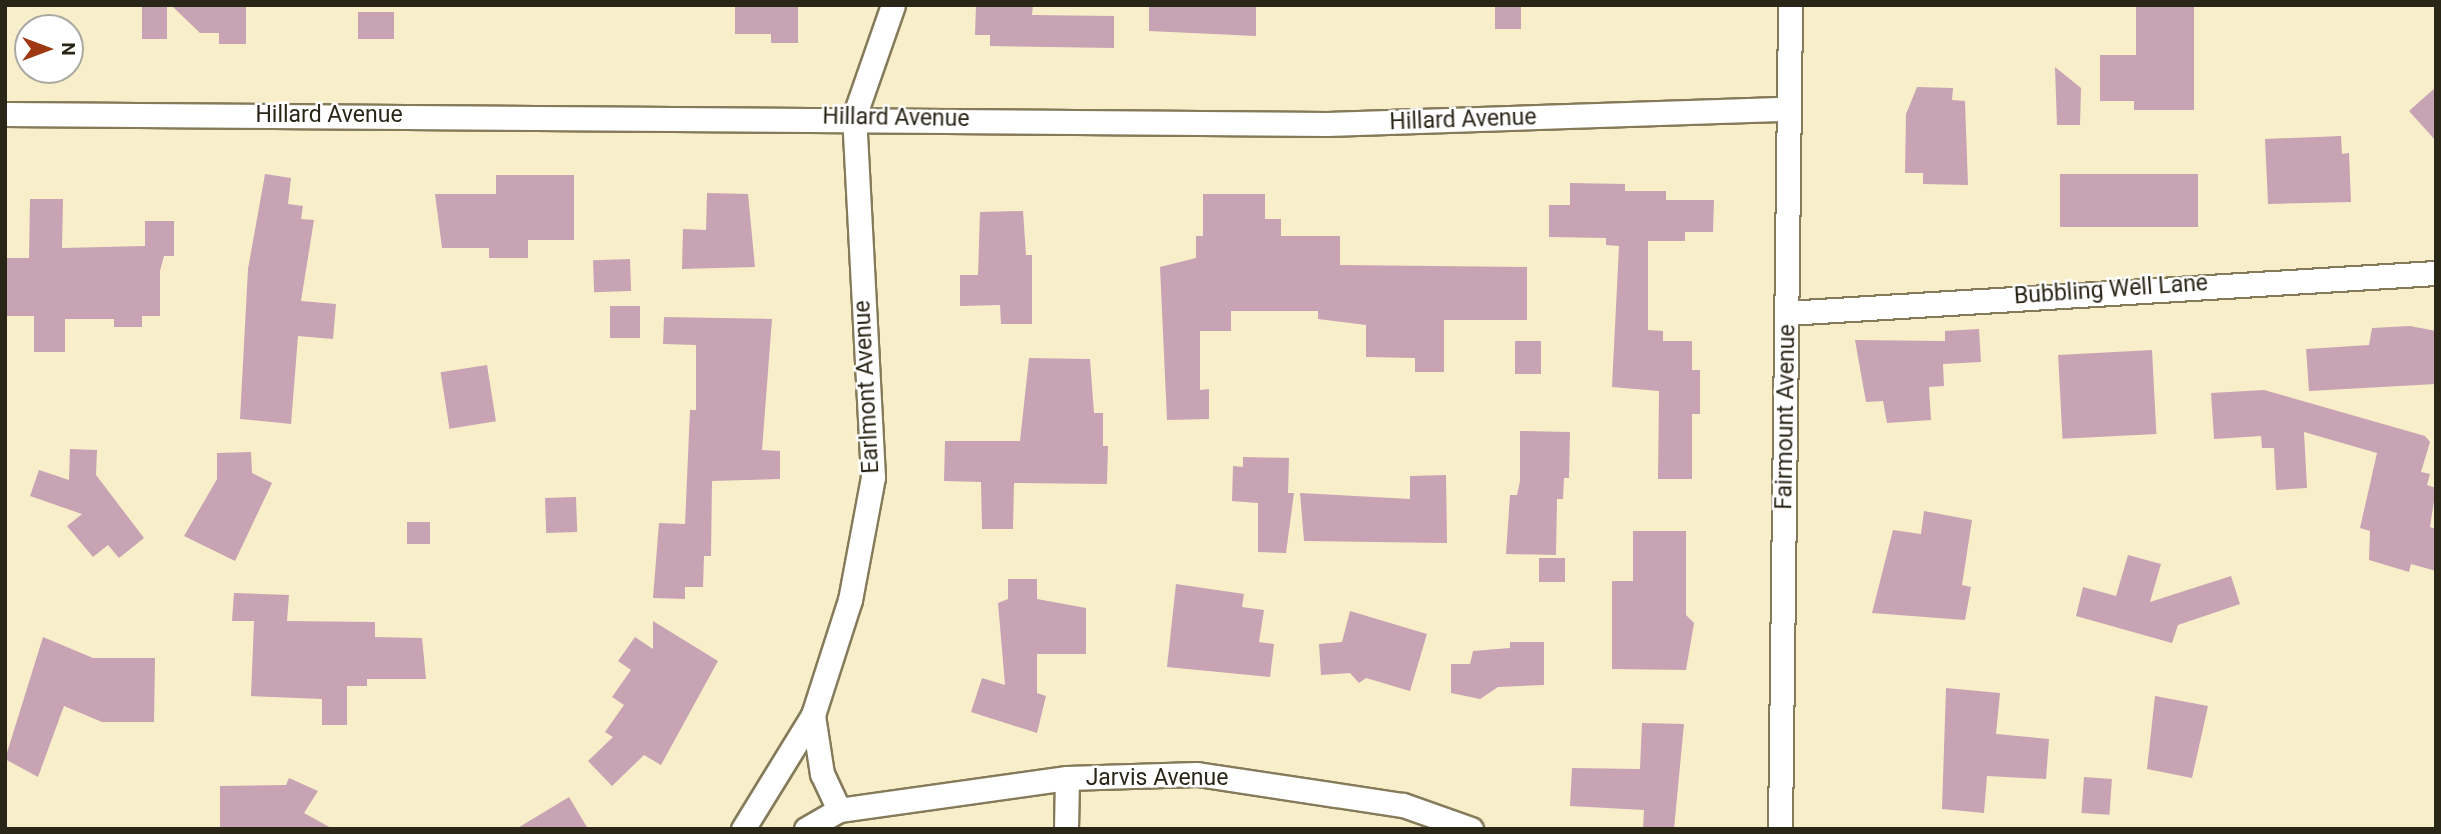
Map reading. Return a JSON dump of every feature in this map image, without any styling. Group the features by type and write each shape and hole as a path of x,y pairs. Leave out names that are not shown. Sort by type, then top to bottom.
{"street":[{"name":"Earlmont Avenue","path":"839,810 822,774 813,715 850,600 873,477 854,117 893,5"},
{"name":"Fairmount Avenue","path":"1780,829 1790,5"},
{"name":"Hillard Avenue","path":"5,114 854,117 1327,124 1787,109"},
{"name":"Bubbling Well Lane","path":"1787,313 2436,273"},
{"path":"743,829 813,715"},
{"name":"Jarvis Avenue","path":"839,810 1067,778 1197,774 1251,780 1403,805 1471,829"},
{"path":"1066,829 1067,778"},
{"path":"806,829 839,810"}],"building":[{"path":"142,5 167,5 167,39 142,39"},
{"path":"171,5 246,5 246,44 219,44 219,33 200,33"},
{"path":"735,5 798,5 798,43 771,43 771,34 735,34"},
{"path":"976,5 1033,5 1032,15 1114,16 1114,48 990,46 990,35 975,35"},
{"path":"1149,5 1256,5 1256,36 1149,31"},
{"path":"1495,5 1521,5 1521,29 1495,29"},
{"path":"2136,5 2194,5 2194,110 2134,110 2134,101 2100,101 2100,55 2136,55"},
{"path":"358,12 394,12 394,39 358,39"},
{"path":"2055,67 2081,88 2080,125 2057,125"},
{"path":"1917,87 1953,88 1952,100 1965,101 1968,185 1923,184 1923,173 1905,173 1906,114"},
{"path":"2436,87 2436,141 2409,111"},
{"path":"2341,136 2342,154 2349,153 2351,202 2268,204 2265,139"},
{"path":"265,174 291,178 288,204 303,206 301,219 314,220 301,301 336,304 333,339 298,336 291,424 240,419 248,269"},
{"path":"2060,174 2198,174 2198,227 2060,227"},
{"path":"496,175 574,175 574,240 528,240 528,258 489,258 489,248 442,248 435,194 496,194"},
{"path":"1570,183 1625,184 1625,191 1666,191 1666,200 1714,200 1713,232 1685,232 1685,241 1648,241 1648,330 1663,331 1663,341 1692,341 1692,370 1700,370 1700,414 1692,414 1692,479 1658,479 1659,391 1612,387 1619,246 1606,245 1606,238 1549,237 1549,205 1570,205"},
{"path":"707,193 748,194 755,267 682,269 683,229 706,230"},
{"path":"1203,194 1265,194 1265,219 1281,219 1281,236 1340,236 1340,265 1527,267 1527,320 1444,320 1444,372 1415,372 1415,358 1366,357 1366,325 1318,319 1318,311 1231,311 1231,331 1200,331 1200,390 1209,389 1209,419 1167,420 1160,267 1196,258 1196,236 1203,236"},
{"path":"30,199 63,199 62,248 145,246 145,221 174,221 174,256 164,256 160,271 160,316 142,316 142,327 114,327 114,319 65,319 65,352 34,352 34,316 5,316 5,258 29,258"},
{"path":"1023,211 1026,255 1032,255 1032,324 1001,324 1000,305 960,306 960,275 978,275 980,212"},
{"path":"630,259 631,291 594,292 593,260"},
{"path":"610,306 640,306 640,338 610,338"},
{"path":"664,317 772,319 762,450 780,451 780,479 712,481 711,556 704,556 703,587 685,587 685,599 653,598 659,523 685,524 690,410 696,410 696,345 663,344"},
{"path":"2410,326 2436,331 2436,384 2309,391 2306,349 2369,345 2372,328"},
{"path":"1979,329 1981,362 1943,364 1944,386 1929,387 1931,420 1887,423 1883,401 1866,402 1855,340 1945,341 1945,331"},
{"path":"1515,341 1541,341 1541,374 1515,374"},
{"path":"2152,350 2156,434 2063,439 2058,355"},
{"path":"1029,358 1090,359 1094,413 1103,413 1103,446 1108,446 1107,484 1014,483 1013,529 982,529 981,482 944,481 945,441 1020,441"},
{"path":"487,365 496,421 449,429 441,372"},
{"path":"2264,390 2425,436 2430,442 2421,472 2430,474 2427,485 2436,488 2430,527 2436,529 2436,571 2411,564 2409,572 2369,560 2370,531 2360,528 2377,453 2304,432 2307,488 2276,490 2274,448 2262,448 2261,436 2214,439 2211,393"},
{"path":"1520,431 1570,432 1569,478 1564,478 1563,499 1557,499 1556,555 1506,554 1510,495 1517,495 1520,481"},
{"path":"70,449 97,450 96,475 144,538 119,558 108,545 93,557 67,526 82,514 30,496 39,470 69,480"},
{"path":"251,452 252,473 272,483 235,561 184,536 217,479 217,453"},
{"path":"1243,457 1289,458 1288,493 1294,493 1286,553 1258,552 1258,503 1232,501 1233,466 1243,467"},
{"path":"1446,475 1447,543 1304,541 1300,493 1410,499 1410,476"},
{"path":"576,497 577,532 546,533 545,498"},
{"path":"1924,511 1972,520 1962,585 1971,587 1965,620 1872,613 1893,530 1921,534"},
{"path":"407,522 430,522 430,544 407,544"},
{"path":"1633,531 1686,531 1686,615 1694,623 1686,670 1612,669 1612,581 1633,581"},
{"path":"2128,555 2161,564 2150,602 2231,576 2240,604 2178,625 2172,643 2076,616 2083,587 2116,596"},
{"path":"1539,558 1565,558 1565,582 1539,582"},
{"path":"1008,579 1037,579 1037,599 1086,608 1086,654 1037,654 1037,693 1046,696 1037,733 971,712 982,678 1005,685 998,603 1008,599"},
{"path":"1176,584 1244,594 1242,607 1264,610 1259,642 1274,644 1270,677 1167,667"},
{"path":"234,593 289,595 287,621 375,622 375,637 422,638 426,679 367,679 367,686 347,686 347,725 322,725 322,699 251,696 254,621 232,621"},
{"path":"1350,611 1427,634 1410,691 1366,678 1359,683 1350,673 1321,675 1319,644 1342,642"},
{"path":"653,621 718,661 661,765 644,755 612,786 588,761 613,737 605,732 624,705 612,697 631,670 618,661 635,637 653,649"},
{"path":"43,637 93,658 155,658 154,722 102,722 64,706 38,777 5,759"},
{"path":"1510,642 1544,642 1544,685 1498,687 1480,699 1451,693 1451,664 1470,664 1473,651 1510,648"},
{"path":"1946,688 2000,693 1996,734 2049,739 2046,779 1987,776 1984,813 1942,809"},
{"path":"2155,696 2208,706 2192,778 2147,769"},
{"path":"1642,723 1684,724 1674,829 1643,829 1644,810 1570,806 1572,768 1640,769"},
{"path":"2084,777 2112,779 2109,815 2081,813"},
{"path":"289,778 318,791 304,813 333,829 220,829 220,786 286,785"},
{"path":"569,797 588,829 516,829"}]}
